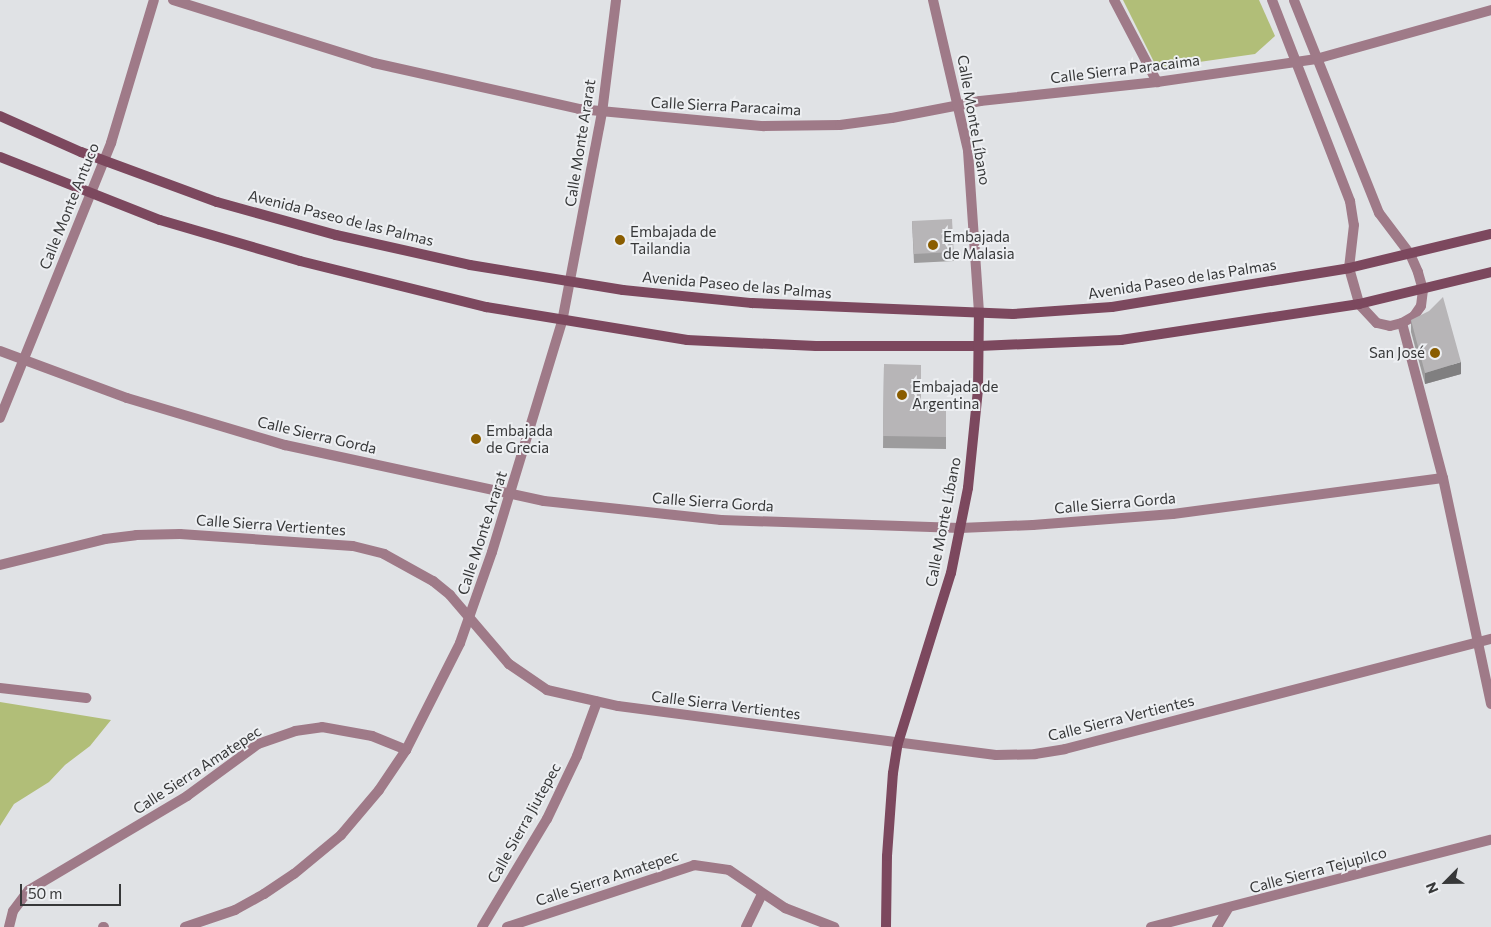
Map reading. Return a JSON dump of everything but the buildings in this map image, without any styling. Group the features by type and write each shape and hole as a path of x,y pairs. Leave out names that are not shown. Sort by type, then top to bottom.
{"main road":[{"name":"Avenida Paseo de las Palmas","path":"0,116 104,160 217,202 317,230 470,264 623,290 761,303 1013,314 1112,307 1349,268 1491,234"},
{"path":"0,157 91,195 160,220 300,262 458,301 562,322 687,340 744,344 979,346 1121,340 1359,304 1491,272"},
{"name":"Calle Monte Líbano","path":"886,927 887,856 898,743 948,581 968,488 979,346 979,313"}],"street":[{"name":"Calle Monte Antuco","path":"0,418 104,160 154,0"},
{"name":"Calle Sierra Paracaima","path":"173,0 374,63 602,113 764,126 840,125 959,105 1157,82 1316,59 1491,10"},
{"name":"Calle Monte Ararat","path":"185,927 235,910 271,889 318,855 361,813 406,750 470,618 510,495 562,322 602,113 616,0"},
{"name":"Calle Monte Líbano","path":"933,0 959,105 972,191 979,313"},
{"path":"1114,0 1157,82"},
{"path":"1272,0 1350,201 1354,225 1349,268 1359,304 1377,323 1390,326 1402,323 1414,316 1421,306 1423,290 1410,254 1379,213 1294,0"},
{"path":"1402,323 1443,478 1480,643 1491,704"},
{"name":"Calle Sierra Gorda","path":"0,350 127,398 286,445 510,495 576,506 721,520 960,528 1173,514 1443,478"},
{"name":"Calle Sierra Vertientes","path":"0,565 105,539 136,535 180,534 320,542 384,554 411,567 450,595 503,658 528,678 548,690 597,702 898,743 996,754 1057,750 1491,639"},
{"path":"0,688 86,698"},
{"name":"Calle Sierra Jiutepec","path":"482,927 557,798 578,756 597,702"},
{"name":"Calle Sierra Amatepec","path":"9,927 13,911 30,890 187,796 258,744 295,731 322,727 372,736 406,750"},
{"name":"Calle Sierra Tejupilco","path":"1152,927 1491,840"},
{"name":"Calle Sierra Amatepec","path":"507,927 694,865 729,870 785,908 834,927"},
{"path":"746,927 762,894"},
{"path":"1217,927 1228,909"}],"green space":[{"path":"1123,0 1259,0 1275,36 1255,54 1157,68"},
{"path":"0,702 111,720 90,746 65,765 49,782 14,804 0,826"}],"place":[{"name":"Embajada de Tailandia","path":"620,240"},
{"name":"Embajada de Malasia","path":"933,245"},
{"name":"San José","path":"1435,353"},
{"name":"Embajada de Argentina","path":"902,395"},
{"name":"Embajada de Grecia","path":"476,439"}]}
